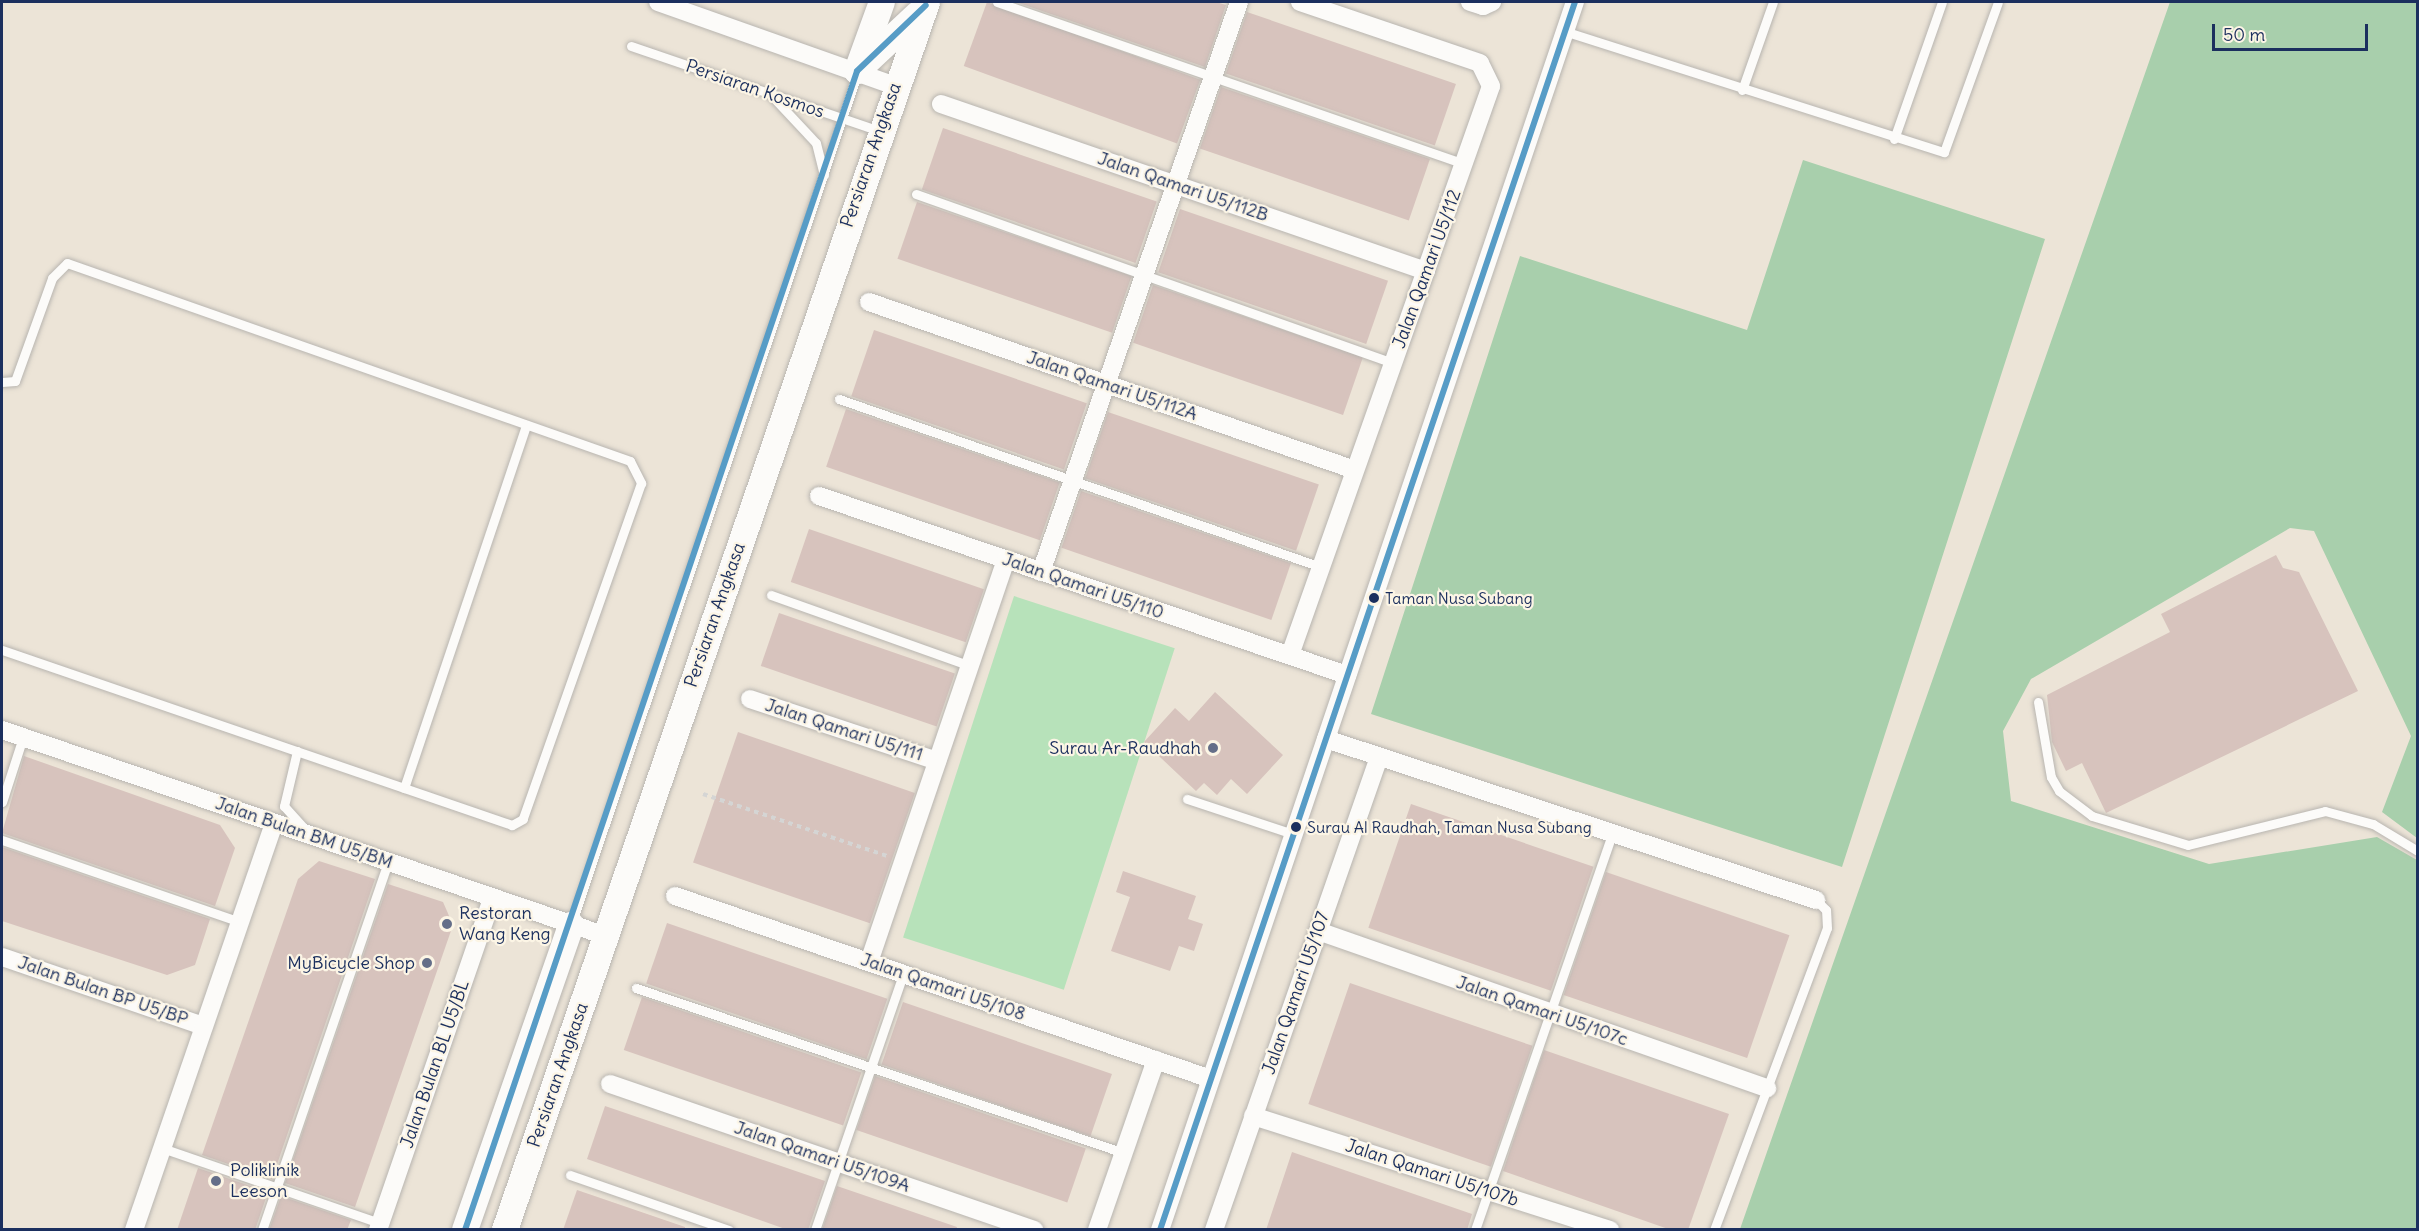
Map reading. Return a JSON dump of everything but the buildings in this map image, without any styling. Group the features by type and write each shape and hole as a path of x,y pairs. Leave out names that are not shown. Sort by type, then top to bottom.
{"street":[{"path":"658,2 895,86"},
{"path":"857,71 882,2"},
{"path":"1041,572 1239,2"},
{"name":"Jalan Qamari U5/112","path":"1290,656 1491,86 1480,63 1300,2"},
{"path":"1470,2 1492,2"},
{"path":"1160,1230 1575,2"},
{"path":"857,71 927,3"},
{"name":"Persiaran Angkasa","path":"505,1230 879,131 927,3"},
{"name":"Jalan Qamari U5/112B","path":"940,104 1426,271"},
{"name":"Jalan Qamari U5/112A","path":"869,302 1355,470"},
{"name":"Jalan Qamari U5/110","path":"819,496 1347,675"},
{"path":"869,962 1006,560"},
{"name":"Jalan Qamari U5/111","path":"750,699 937,761"},
{"name":"Jalan Bulan BM U5/BM","path":"2,730 606,936"},
{"path":"1326,739 1816,900"},
{"name":"Jalan Qamari U5/107","path":"1214,1230 1379,757"},
{"path":"134,1230 274,823"},
{"name":"Jalan Qamari U5/108","path":"675,896 1211,1078"},
{"name":"Jalan Bulan BL U5/BL","path":"379,1226 492,898"},
{"name":"Persiaran Angkasa","path":"465,1230 571,924"},
{"name":"Jalan Qamari U5/107c","path":"1318,932 1767,1088"},
{"name":"Jalan Bulan BP U5/BP","path":"2,957 204,1026"},
{"path":"1097,1230 1156,1060"},
{"name":"Jalan Qamari U5/109A","path":"610,1084 1035,1230"},
{"name":"Jalan Qamari U5/107b","path":"1253,1116 1610,1230"}],"lane":[{"path":"997,2 1464,164"},
{"path":"1742,90 1773,2"},
{"path":"1894,139 1942,2"},
{"path":"1564,31 1894,139 1944,152 1998,2"},
{"name":"Persiaran Kosmos","path":"631,46 879,131"},
{"name":"Persiaran Angkasa","path":"571,924 825,177 857,71"},
{"path":"768,93 816,142 825,177"},
{"path":"916,194 1393,363"},
{"path":"2,382 15,381 52,278 66,263 630,461 641,483 523,819 512,825 2,650"},
{"path":"839,399 1075,477 1321,567"},
{"path":"404,788 526,425"},
{"path":"771,595 970,666"},
{"path":"2038,702 2051,777 2059,791 2092,816 2188,844 2325,811 2373,824 2418,851"},
{"path":"2,802 23,737"},
{"path":"297,751 284,806 299,825 328,841"},
{"path":"1187,799 1293,834"},
{"path":"1475,1230 1612,834"},
{"path":"2,840 240,922"},
{"path":"262,1230 388,862"},
{"path":"1714,1230 1827,928 1826,910 1816,900"},
{"path":"815,1230 903,974"},
{"path":"636,988 1124,1153"},
{"path":"162,1148 276,1187 379,1226"},
{"path":"570,1175 729,1230"}],"path":[{"path":"703,794 903,862"}],"green space":[{"path":"2170,2 2417,2 2417,838 2382,812 2411,736 2314,531 2290,528 2031,679 2003,731 2011,801 2209,864 2377,837 2417,860 2417,1229 1740,1229"},
{"path":"1803,160 2045,239 1842,867 1371,714 1520,256 1747,330"},
{"path":"1014,596 1175,648 1064,990 903,937"}],"transit line":[{"path":"1160,1230 1575,2"},
{"path":"465,1230 857,71 926,5"}],"place":[{"name":"Taman Nusa Subang","path":"1374,598"},
{"name":"Surau Ar-Raudhah","path":"1213,748"},
{"name":"Surau Al Raudhah, Taman Nusa Subang","path":"1296,827"},
{"name":"Restoran Wang Keng","path":"447,924"},
{"name":"MyBicycle Shop","path":"427,963"},
{"name":"Poliklinik Leeson","path":"216,1181"}]}
